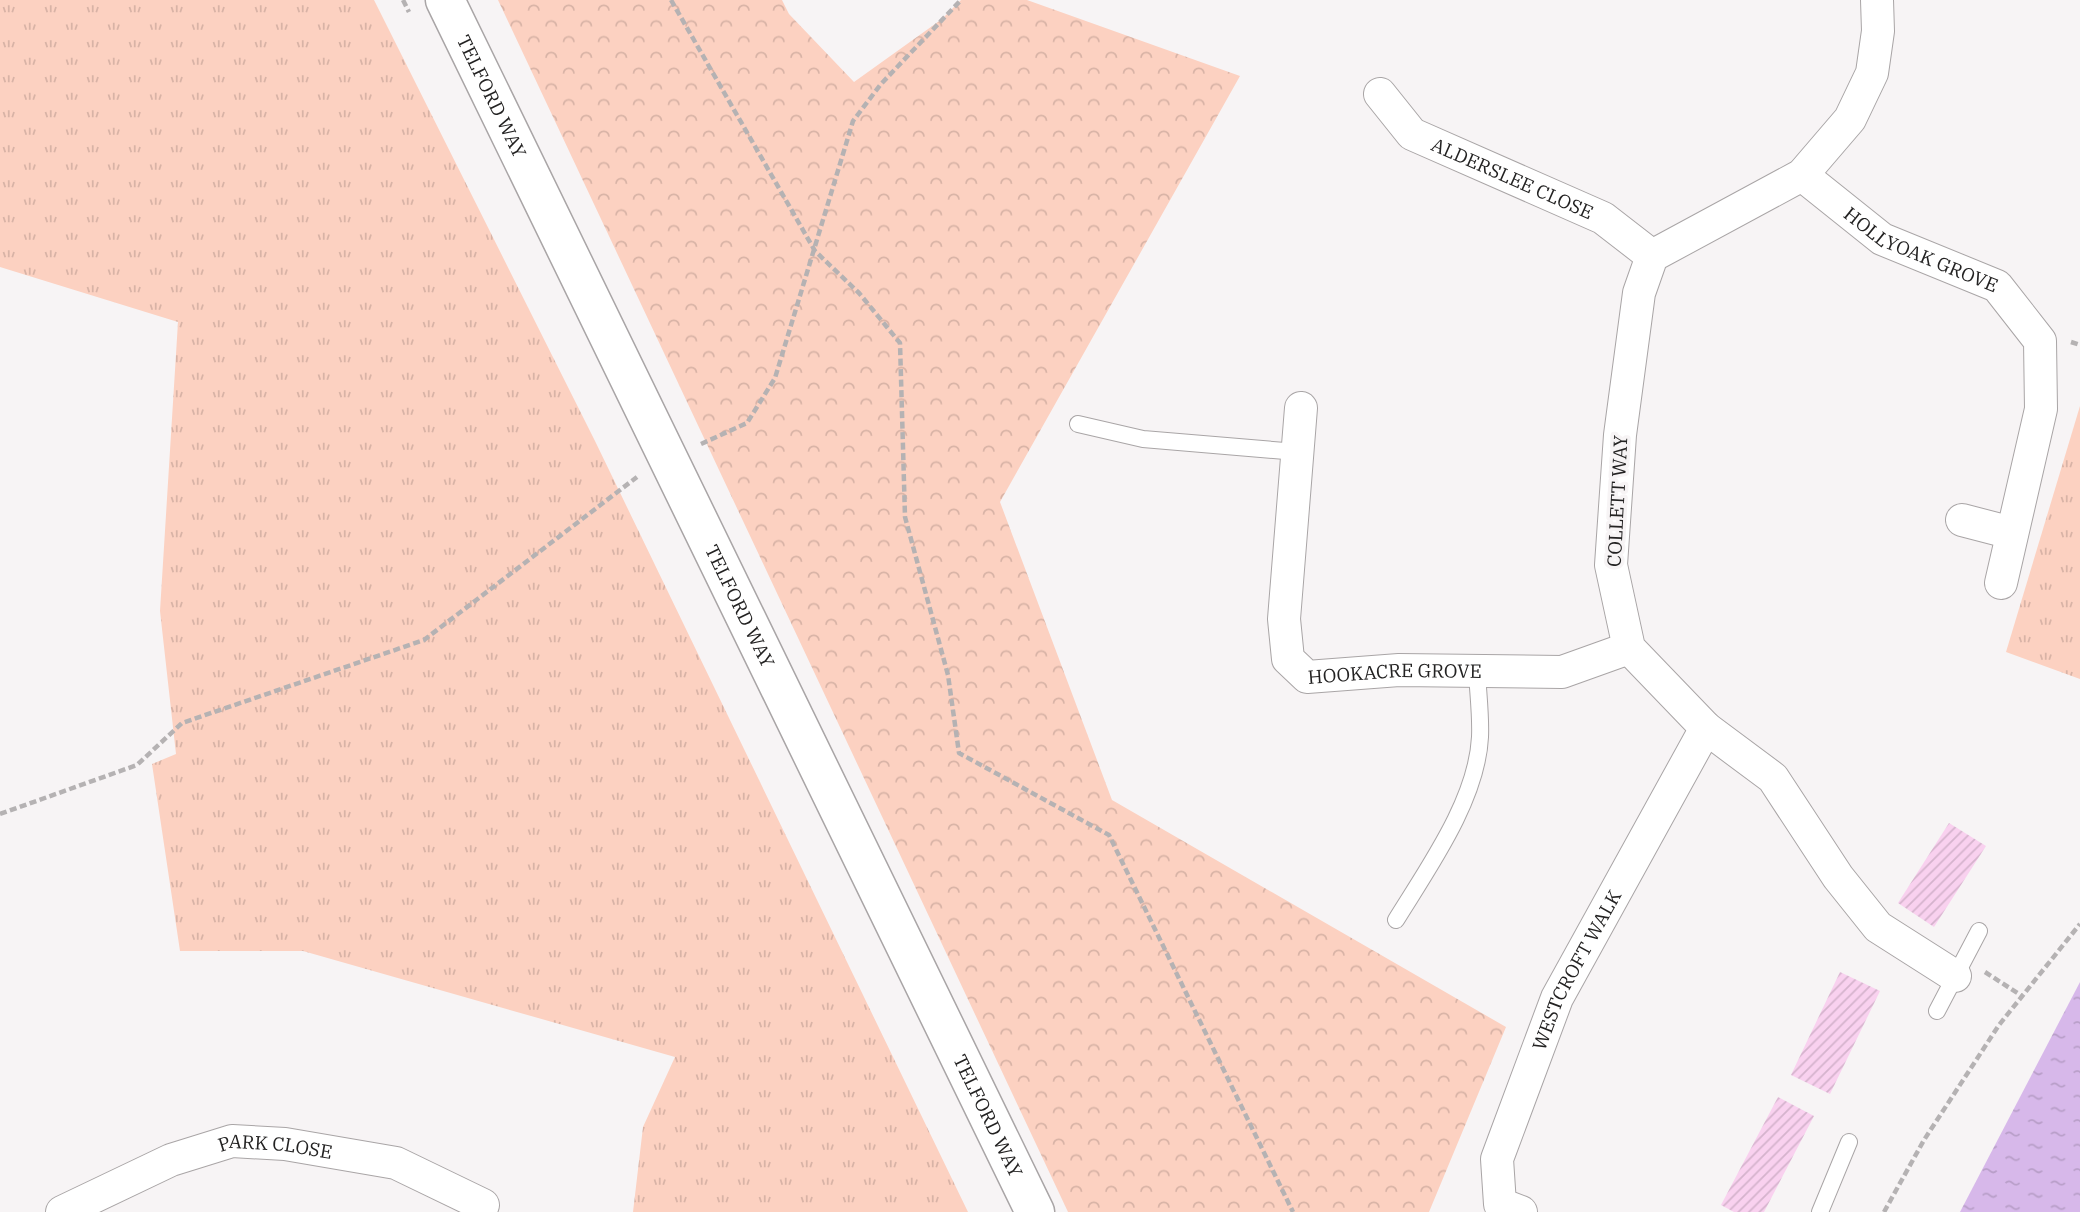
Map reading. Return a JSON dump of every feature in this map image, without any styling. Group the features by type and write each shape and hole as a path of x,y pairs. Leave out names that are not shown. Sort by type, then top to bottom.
{"main road":[{"name":"TELFORD WAY","path":"445,0 1035,1212"}],"street":[{"path":"1652,256 1802,175 1850,119 1872,73 1878,31 1877,0"},
{"name":"ALDERSLEE CLOSE","path":"1380,94 1412,134 1603,218 1652,256"},
{"name":"HOLLYOAK GROVE","path":"1802,175 1882,239 1997,286 2040,341 2041,409 2001,583"},
{"name":"COLLETT WAY","path":"1629,648 1611,565 1620,435 1639,293 1652,256"},
{"name":"HOOKACRE GROVE","path":"1300,408 1284,619 1288,659 1307,677 1399,670 1562,671 1629,648"},
{"path":"1962,520 2012,533"},
{"path":"1629,648 1706,729 1773,778 1838,877 1878,927 1960,967"},
{"name":"WESTCROFT WALK","path":"1521,1212 1500,1204 1497,1159 1557,998 1706,729"},
{"name":"PARK CLOSE","path":"62,1212 171,1160 232,1141 285,1144 396,1163 483,1205 479,1212"}],"lane":[{"path":"1078,424 1143,439 1297,452"},
{"path":"1396,920 1440,849 1469,784 1480,738 1477,672"},
{"path":"1937,1011 1979,931"},
{"path":"1821,1212 1849,1142"}],"path":[{"path":"671,0 816,251 859,293 900,342 905,517 948,675 959,754 1110,835 1293,1212"},
{"path":"0,814 137,765 182,723 424,640 621,488 669,458 747,423 775,378 816,251 853,121 881,84 961,0"},
{"path":"1884,1212 1931,1129 1999,1025 2080,924"},
{"path":"1960,967 2022,996"}],"green space":[{"path":"0,0 374,0 595,441 968,1212 633,1212 643,1127 675,1057 303,951 180,951 152,764 176,754 160,611 178,322 0,267"},
{"path":"498,0 782,0 789,14 854,82 942,19 961,0 1027,0 1240,76 1000,502 1112,800 1506,1027 1429,1212 1068,1212"},
{"path":"2080,406 2080,679 2006,652"}],"water":[{"path":"2080,982 2080,1212 1960,1212"}],"building":[{"path":"1949,823 1986,846 1934,927 1898,903"},
{"path":"1840,972 1880,991 1830,1094 1791,1075"},
{"path":"1778,1097 1814,1116 1764,1212 1734,1212 1721,1205"}]}
